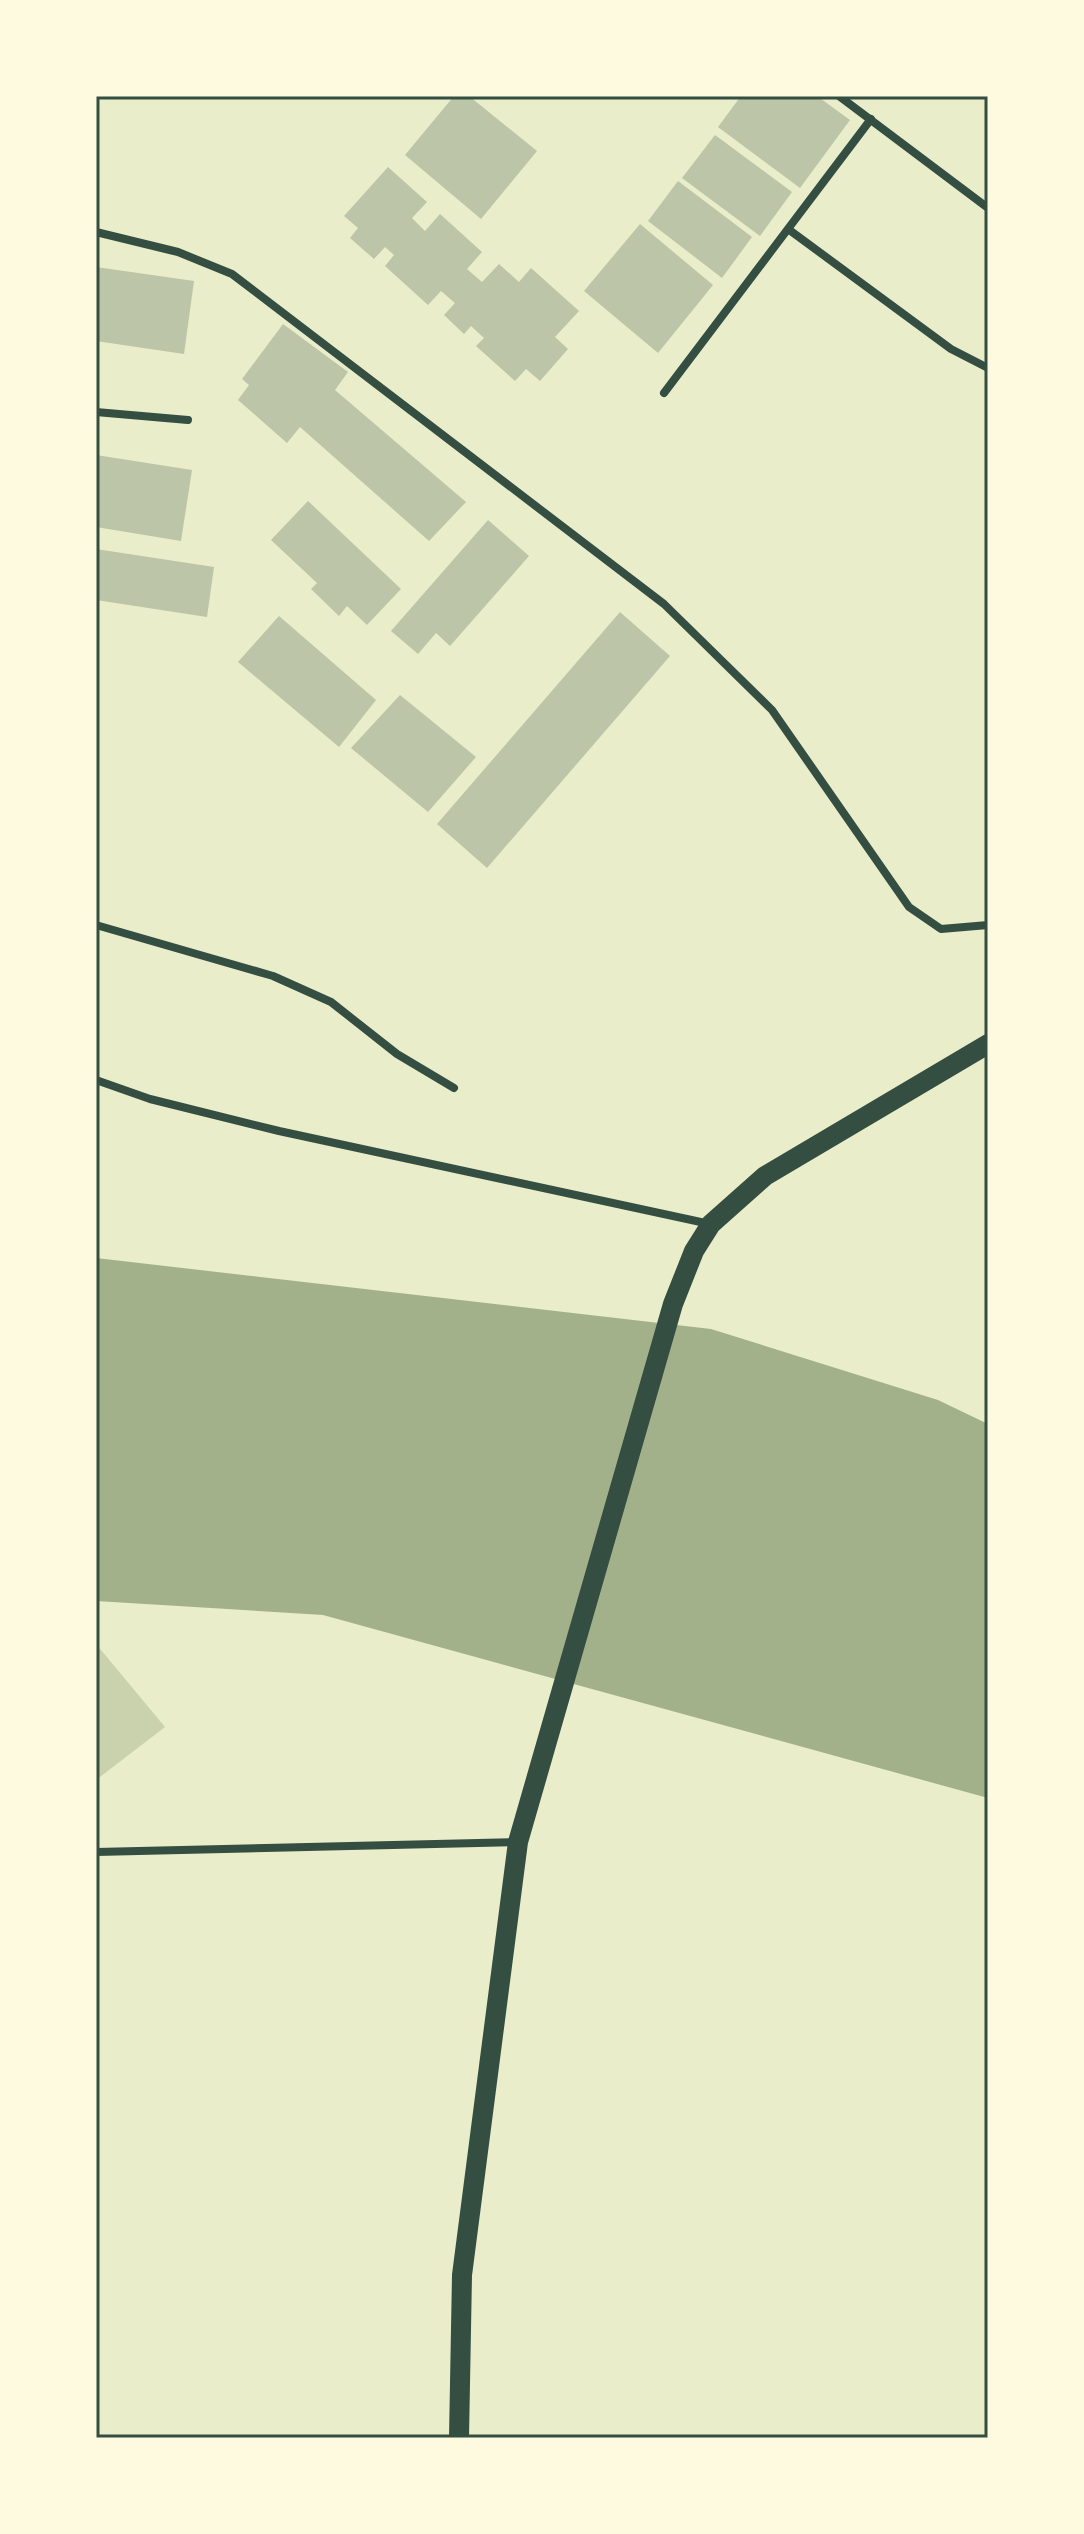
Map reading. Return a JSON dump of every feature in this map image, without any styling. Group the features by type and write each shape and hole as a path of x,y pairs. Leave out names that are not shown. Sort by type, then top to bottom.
{"main road":[{"path":"459,2438 462,2275 518,1842 673,1304 694,1251 711,1224 765,1176 988,1044"}],"street":[{"path":"839,96 988,208"},
{"path":"664,393 871,119"},
{"path":"788,229 951,349 988,368"},
{"path":"96,232 178,252 232,274 664,604 772,710 909,907 941,929 988,925"},
{"path":"96,412 188,420"},
{"path":"96,925 273,976 331,1002 397,1054 454,1088"},
{"path":"96,1080 150,1099 279,1131 711,1224"},
{"path":"96,1852 518,1842"}],"shaded area":[{"path":"96,1258 711,1329 938,1400 988,1424 988,1798 323,1615 96,1601"},
{"path":"96,1644 165,1727 96,1780"}],"building":[{"path":"454,96 469,96 537,151 481,219 405,155"},
{"path":"741,96 817,96 850,120 800,188 718,127"},
{"path":"715,135 792,192 760,236 682,178"},
{"path":"388,167 427,202 412,218 425,231 440,214 482,252 467,269 482,282 499,264 519,282 531,268 579,311 555,337 568,349 540,381 526,369 515,381 476,346 484,338 471,326 464,334 444,315 455,303 441,291 428,305 385,266 394,255 385,247 374,259 350,238 358,228 344,216"},
{"path":"678,181 752,237 722,278 648,221"},
{"path":"640,224 713,285 658,353 584,291"},
{"path":"96,267 194,281 184,354 96,341"},
{"path":"283,324 348,372 335,390 466,502 429,541 300,427 287,443 238,400 249,385 242,379"},
{"path":"96,455 192,470 181,541 96,527"},
{"path":"308,501 401,589 367,625 347,606 339,616 311,589 317,583 271,540"},
{"path":"488,520 529,556 450,646 436,633 418,654 391,631"},
{"path":"96,549 214,567 207,617 96,600"},
{"path":"620,612 670,656 487,868 437,824"},
{"path":"279,616 376,700 339,747 238,662"},
{"path":"400,695 476,757 428,812 351,748"}]}
